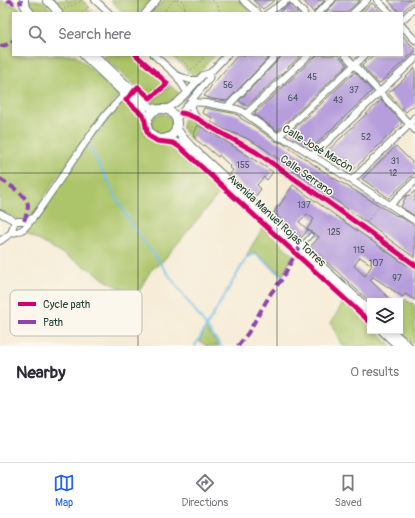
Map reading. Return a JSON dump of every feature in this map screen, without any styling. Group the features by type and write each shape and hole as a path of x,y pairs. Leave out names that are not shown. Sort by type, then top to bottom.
{"main road":[{"path":"24,0 26,8 29,12"},
{"path":"47,0 61,11"},
{"path":"85,56 142,110 148,120"},
{"path":"95,56 137,90 150,107 161,110 172,113 178,120 175,132 172,136 158,139 150,133 147,124 153,113 161,110"},
{"name":"Avenida Manuel Rojas Torres","path":"178,120 183,138 191,147 367,308"},
{"name":"Avenida Manuel Rojas Torres","path":"167,138 187,151 367,316"},
{"path":"386,334 399,346"},
{"path":"394,334 408,346"}],"street":[{"path":"95,0 108,12"},
{"path":"146,12 157,0"},
{"path":"244,0 257,12"},
{"path":"269,12 286,0"},
{"path":"292,0 303,12"},
{"path":"319,12 332,0"},
{"path":"354,12 367,0"},
{"path":"377,0 389,12"},
{"path":"403,19 415,8"},
{"path":"403,27 415,40"},
{"path":"155,56 176,75 189,90 196,94 200,100 206,103"},
{"path":"161,110 169,108 176,103 204,75 210,73 226,56"},
{"path":"228,107 276,56"},
{"path":"246,114 308,56"},
{"path":"346,56 415,130"},
{"path":"278,137 364,56"},
{"path":"313,155 415,59"},
{"path":"178,120 196,94 209,79 210,73"},
{"path":"176,75 190,80 199,80"},
{"path":"0,241 11,233 17,233 25,228 94,130 125,94"},
{"path":"190,102 194,114 198,119"},
{"name":"Calle José Macón","path":"190,102 206,103 242,111 278,137 286,138 415,221"},
{"name":"Calle Serrano","path":"178,120 186,114 198,119 256,152 415,265"},
{"path":"352,180 415,117"},
{"path":"390,205 415,181"},
{"path":"0,214 14,221 24,221 33,218"},
{"path":"11,233 14,221"}],"lane":[{"path":"300,247 311,235"}],"path":[{"path":"66,0 72,6"},
{"path":"61,11 82,0"},
{"path":"82,0 95,12"},
{"path":"82,0 95,12"},
{"path":"163,12 174,0 186,11"},
{"path":"177,0 184,0 186,11"},
{"path":"214,0 220,12"},
{"path":"83,12 88,6"},
{"path":"165,9 168,12"},
{"path":"137,56 170,82 176,75"},
{"path":"142,56 166,80 166,85 156,94"},
{"path":"177,56 192,70"},
{"path":"188,75 205,56"},
{"path":"137,90 141,88 158,89 166,80"},
{"path":"137,90 146,94"},
{"path":"363,227 384,201"},
{"path":"406,301 415,307"}],"green space":[{"path":"0,0 18,7 21,12 12,12 12,56 77,56 119,96 91,128 34,212 21,219 0,211"},
{"path":"28,0 37,0 43,2 53,12 33,12 29,6"},
{"path":"55,0 82,0 89,7 88,9 91,12 63,12"},
{"path":"110,0 151,0 140,12 123,12"},
{"path":"164,0 238,0 251,12 153,12"},
{"path":"103,56 139,56 170,85 151,100"},
{"path":"172,56 214,56 195,77"},
{"path":"171,86 179,93 172,99 163,104 151,102"},
{"path":"123,99 142,117 144,130 147,137 157,143 175,147 222,190 163,261 151,270 139,290 124,290 24,232"},
{"path":"162,114 169,117 172,124 169,131 162,134 155,131 152,124 155,117"},
{"path":"186,118 197,124 191,139 183,128 182,123"},
{"path":"263,227 293,255 283,275 256,253 253,252 246,256"},
{"path":"404,299 415,306 415,346 402,334"},
{"path":"344,301 367,322 367,334 379,334 392,346 342,346 331,323"},
{"path":"206,329 219,346 207,346 199,341"}],"building":[{"path":"253,0 275,0 263,9"},
{"path":"303,0 325,0 314,12"},
{"path":"336,0 360,0 347,12 326,12"},
{"path":"388,0 415,0 402,12 399,12"},
{"path":"372,3 381,12 362,12"},
{"path":"290,4 297,12 279,12"},
{"path":"403,36 415,49 415,51 379,84 362,66 372,56 403,56"},
{"path":"237,56 270,56 227,101 212,99 204,96"},
{"path":"281,56 300,56 247,106 239,101"},
{"path":"316,56 339,56 347,65 277,131 254,114"},
{"path":"415,68 415,104 406,112 388,93"},
{"path":"355,72 372,91 313,147 291,132"},
{"path":"381,100 402,123 351,172 324,154"},
{"path":"204,108 240,116 240,118 275,141 282,143 332,177 397,216 415,225 415,258 262,147 211,122 213,118 202,113"},
{"path":"198,125 273,172 267,180 264,177 257,185 261,189 255,197 230,174 233,170 219,155 218,157 195,139 193,136"},
{"path":"396,146 415,165 415,173 389,198 362,179"},
{"path":"293,185 415,271 415,300 405,294 403,297 373,277 370,280 389,298 367,299 310,247 319,237 307,229 314,219 307,214 299,222 308,230 301,238 274,213 278,205 279,206","holes":["360,257 372,265 365,276 354,266"]},
{"path":"415,191 415,216 401,207 406,196"}],"waterway":[{"path":"89,146 131,225 221,346"},
{"path":"195,346 247,257 253,254 257,255 282,276"}],"marked path":[{"path":"7,0 14,3 23,2"},
{"path":"0,46 12,42"},
{"path":"0,179 17,190 27,201 28,209 24,221"},
{"path":"238,346 248,333 271,293 283,278 300,247"}],"cycle path":[{"path":"137,56 167,83 150,98 138,87 126,100 143,115 149,136 157,141 173,143 181,148 367,319"},
{"path":"181,113 198,119 256,152 415,265"}]}
